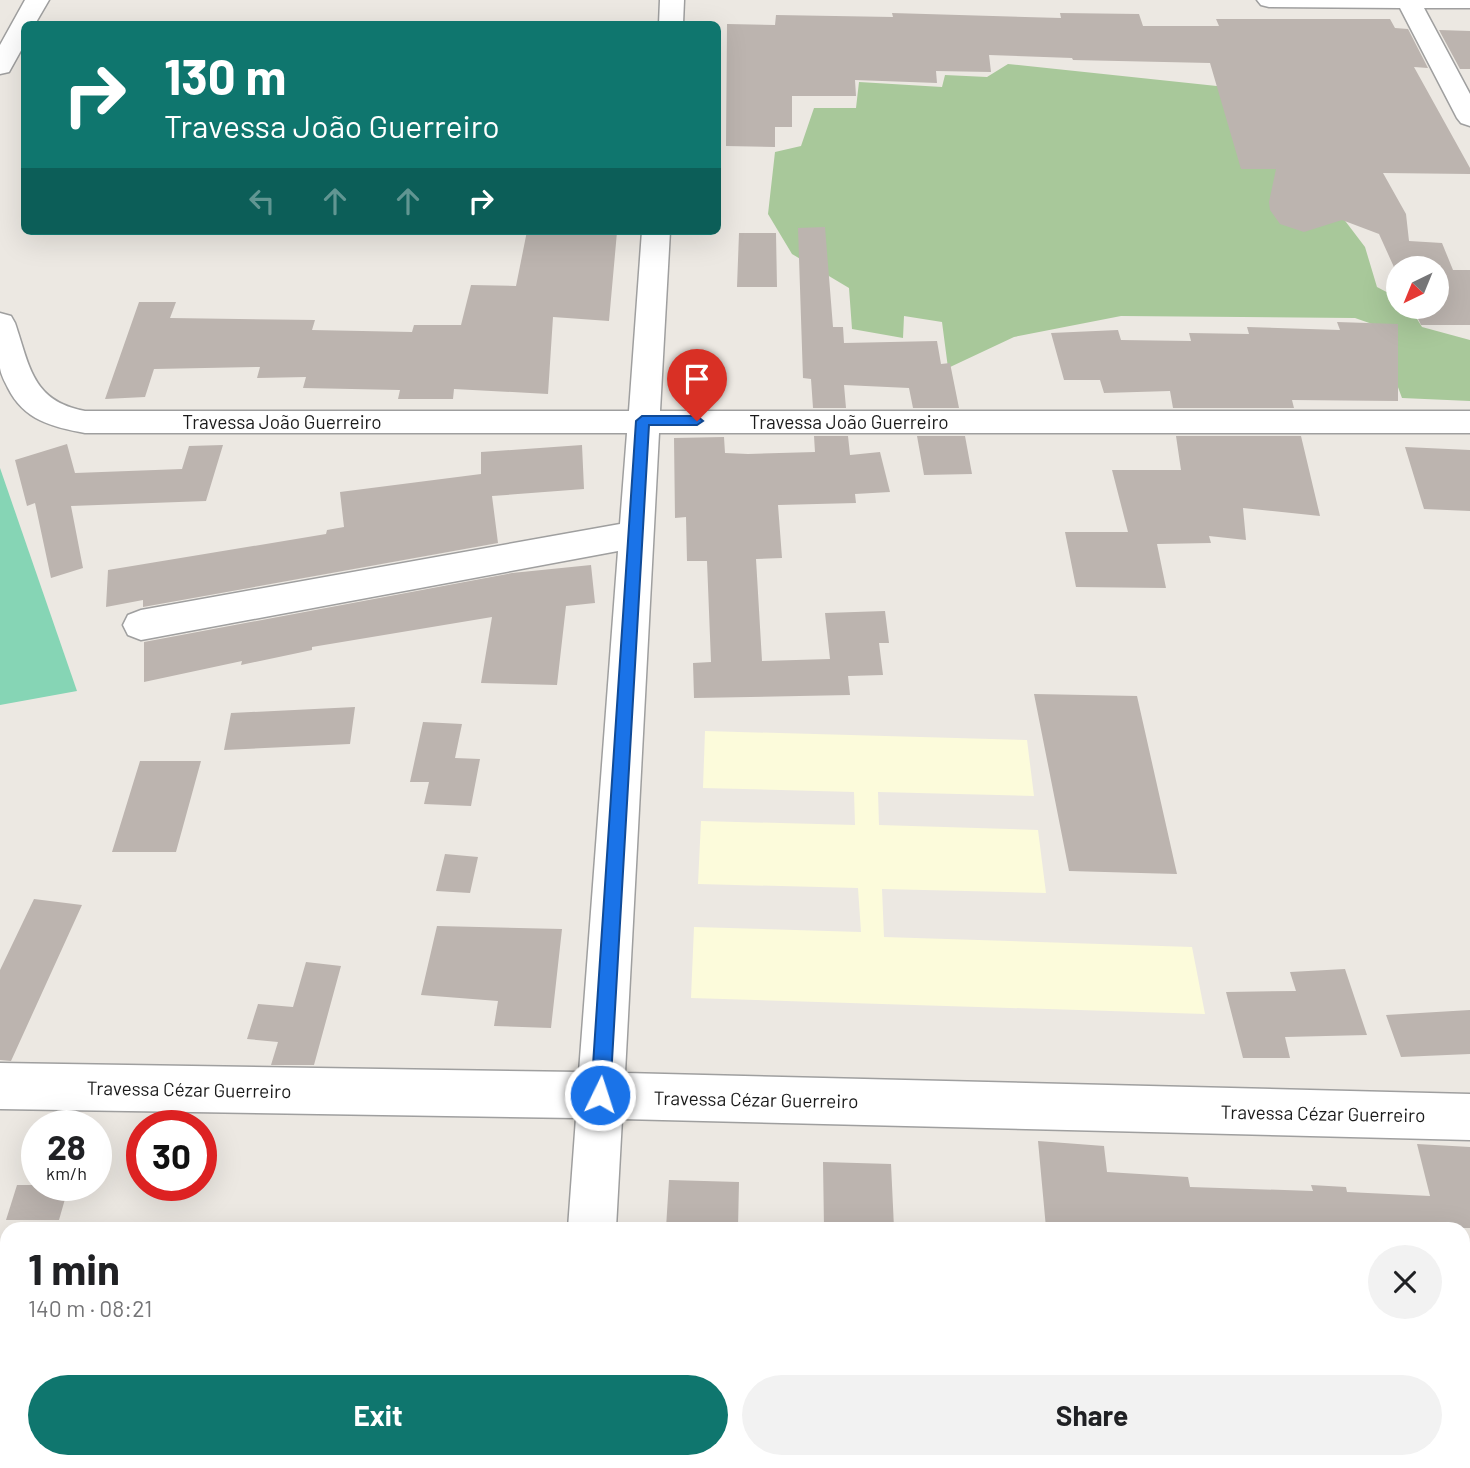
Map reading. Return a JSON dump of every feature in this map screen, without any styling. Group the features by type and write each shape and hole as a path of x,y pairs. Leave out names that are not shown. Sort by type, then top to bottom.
{"street":[{"path":"25,21 37,0"},
{"path":"671,21 672,0"},
{"path":"1269,0 1470,1"},
{"path":"1408,0 1470,118"},
{"path":"0,67 21,29"},
{"path":"592,1222 656,235"},
{"name":"Travessa João Guerreiro","path":"0,323 26,395 40,409 60,419 85,422 1470,422"},
{"path":"141,625 637,534"},
{"name":"Travessa Cézar Guerreiro","path":"0,1086 600,1095 1470,1117"}],"shaded area":[{"path":"705,731 1027,740 1034,796 878,792 879,825 1038,830 1046,893 882,889 884,937 1192,947 1205,1014 691,998 694,927 861,932 858,888 698,884 701,821 855,825 854,792 703,788"}],"green space":[{"path":"1008,64 1245,89 1365,247 1377,287 1386,292 1386,319 1417,319 1422,327 1470,340 1470,401 1402,398 1375,325 1355,318 1121,316 1014,337 948,368 942,322 904,316 903,338 852,329 849,288 792,254 768,214 775,152 801,146 814,108 856,108 859,82 942,87 945,75 987,77"},
{"path":"0,468 77,691 0,705"}],"building":[{"path":"892,13 1061,18 1060,13 1139,14 1143,26 1219,26 1216,19 1390,19 1395,28 1408,29 1428,68 1414,67 1470,168 1470,174 1383,173 1406,214 1409,241 1442,243 1447,256 1389,256 1379,234 1342,220 1304,232 1280,224 1270,210 1269,202 1276,169 1241,169 1210,63 989,55 991,72 936,71 937,83 855,80 856,96 792,96 792,127 775,127 775,147 726,146 727,24 775,25 776,15 893,17"},
{"path":"1439,30 1470,31 1470,69 1460,69"},
{"path":"825,227 833,327 843,327 844,343 937,341 941,364 950,363 959,408 913,408 909,388 844,385 846,408 813,408 811,379 803,378 798,228"},
{"path":"739,233 776,233 777,287 737,287"},
{"path":"526,235 617,235 609,321 553,317 548,394 454,389 453,399 398,399 400,390 303,388 306,377 257,378 260,367 154,369 145,397 105,399 139,302 176,302 170,318 315,320 312,330 412,332 414,325 461,325 471,285 516,286"},
{"path":"1449,260 1453,270 1470,270 1470,325 1421,325 1418,319 1449,319"},
{"path":"1337,322 1398,324 1398,401 1292,400 1294,408 1173,408 1170,391 1104,393 1100,380 1064,380 1051,333 1118,330 1121,340 1191,341 1189,333 1249,334 1247,327 1340,330"},
{"path":"814,436 848,436 850,455 880,452 890,492 855,494 856,503 778,505 782,558 756,559 762,661 830,659 825,613 885,611 889,643 879,643 883,675 848,676 850,695 694,698 693,663 711,662 707,561 687,561 686,517 675,518 674,438 724,437 725,453 748,454 815,452"},
{"path":"917,436 965,436 972,474 924,475"},
{"path":"1176,436 1301,436 1320,516 1243,508 1246,540 1209,536 1211,543 1157,544 1166,588 1076,587 1065,532 1128,532 1112,470 1181,470"},
{"path":"67,444 75,473 182,469 189,446 223,445 206,501 71,506 83,568 51,578 35,503 27,506 15,460"},
{"path":"582,445 584,489 492,496 498,543 143,607 143,600 106,607 108,570 326,534 327,530 344,527 340,492 481,474 481,452"},
{"path":"1405,447 1470,450 1470,511 1424,509"},
{"path":"591,565 595,603 566,606 557,685 481,683 492,617 312,647 312,650 241,665 242,661 144,682 144,642 512,573"},
{"path":"1034,694 1137,696 1177,874 1069,871"},
{"path":"355,707 350,744 224,750 231,713"},
{"path":"423,722 462,724 455,758 480,759 471,806 424,804 429,782 410,782"},
{"path":"140,761 201,761 176,852 112,852"},
{"path":"445,854 478,857 470,893 436,891"},
{"path":"34,899 82,905 11,1061 0,1060 0,970"},
{"path":"437,926 562,929 551,1028 494,1026 498,1001 421,995"},
{"path":"306,962 341,966 314,1065 271,1065 278,1042 247,1039 258,1004 293,1007"},
{"path":"1345,969 1367,1035 1285,1037 1290,1058 1243,1058 1226,992 1296,991 1290,972"},
{"path":"1470,1010 1470,1054 1401,1057 1386,1015"},
{"path":"1038,1141 1104,1146 1107,1172 1188,1177 1190,1187 1313,1191 1311,1185 1346,1187 1347,1192 1430,1196 1417,1144 1470,1147 1470,1222 1045,1222"},
{"path":"823,1162 891,1164 894,1222 824,1222"},
{"path":"669,1180 739,1182 738,1222 666,1222"},
{"path":"17,1185 21,1185 21,1201 64,1201 59,1220 6,1220"}],"route":[{"path":"600,1095 642,421 697,421"}]}
